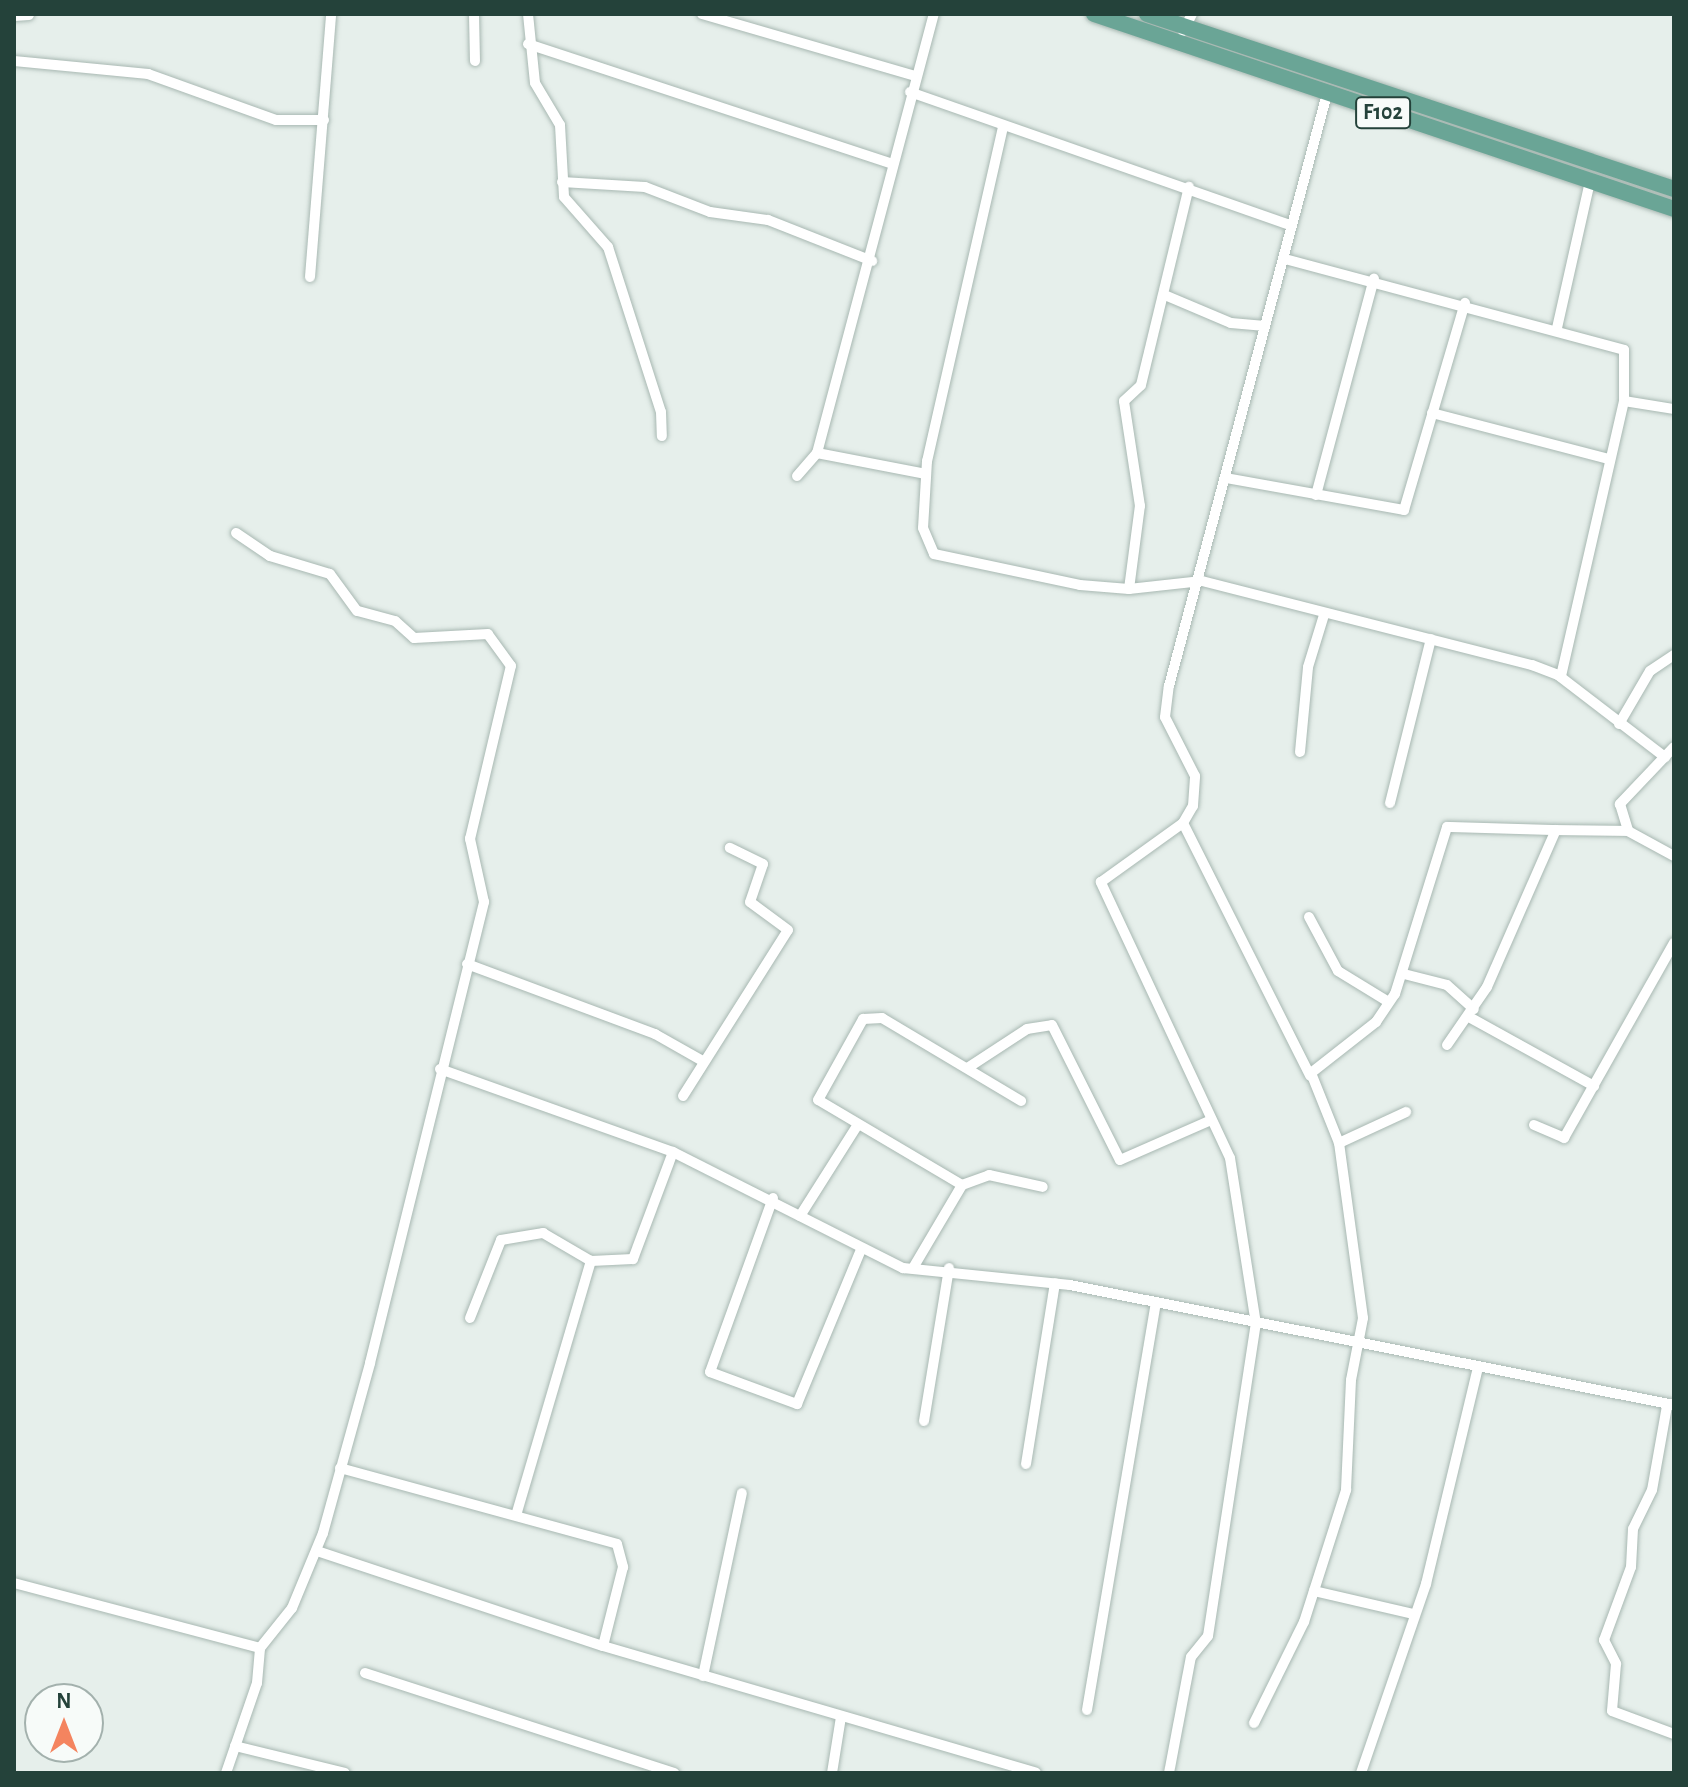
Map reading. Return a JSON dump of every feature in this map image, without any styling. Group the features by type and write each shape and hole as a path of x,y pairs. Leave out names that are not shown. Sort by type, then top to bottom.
{"main road":[{"name":"F102","path":"1094,14 1185,27 1327,94 1674,209"},
{"name":"F102","path":"1147,14 1674,189"}],"street":[{"path":"310,277 331,14"},
{"path":"474,14 475,61"},
{"path":"528,14 528,44 537,90 560,125 562,182 569,205 608,247 661,412 662,436"},
{"path":"702,14 916,76"},
{"path":"797,476 817,453 872,261 910,92 934,14"},
{"path":"14,16 29,15"},
{"path":"528,44 893,164"},
{"path":"14,61 148,74 276,120 324,120"},
{"path":"910,92 1003,127 1189,187 1289,225"},
{"path":"1254,1723 1314,1591 1346,1490 1363,1318 1339,1143 1310,1076 1183,823 1195,776 1165,717 1166,700 1202,581 1265,326 1285,259 1289,225 1327,94"},
{"path":"1003,127 926,474 923,528 940,559 1129,589 1202,581 1324,615 1431,639 1561,677 1665,757"},
{"path":"1557,328 1590,181"},
{"path":"562,182 645,187 710,212 768,220 872,261"},
{"path":"1129,589 1140,506 1124,401 1141,385 1167,296 1167,264 1189,187"},
{"path":"1285,259 1465,303 1624,350 1624,401 1608,459 1561,677"},
{"path":"1316,495 1374,279"},
{"path":"1167,296 1231,323 1265,326"},
{"path":"1226,478 1404,510 1465,303"},
{"path":"1624,401 1674,409"},
{"path":"1432,413 1608,459"},
{"path":"817,453 926,474"},
{"path":"226,1773 257,1683 260,1648 292,1608 317,1551 340,1468 484,902 470,839 511,666 505,652 478,632 414,638 395,621 357,611 330,574 270,556 236,533"},
{"path":"1300,752 1308,667 1324,615"},
{"path":"1390,803 1431,639"},
{"path":"1619,724 1650,671 1674,655"},
{"path":"1628,831 1620,804 1674,747"},
{"path":"1169,1773 1191,1657 1208,1636 1256,1324 1235,1177 1101,889 1116,866 1183,823"},
{"path":"1310,1076 1376,1022 1404,974 1447,827 1628,831 1674,856"},
{"path":"1447,1045 1472,1013 1556,830"},
{"path":"683,1096 701,1060 750,998 788,930 750,902 763,864 730,848"},
{"path":"1309,917 1338,971 1387,1001"},
{"path":"1534,1125 1564,1138 1674,943"},
{"path":"467,964 655,1034 701,1060"},
{"path":"1404,974 1447,985 1472,1013 1594,1086"},
{"path":"962,1185 826,1106 817,1091 863,1019 882,1018 969,1067 1021,1101"},
{"path":"969,1067 1027,1029 1052,1025 1120,1160 1211,1120"},
{"path":"440,1069 673,1152 773,1198 860,1252 913,1268 949,1268 1055,1283 1671,1405 1656,1436 1652,1490 1633,1529 1631,1567 1604,1640 1616,1664 1612,1711 1674,1734"},
{"path":"1339,1143 1406,1112"},
{"path":"800,1216 857,1126"},
{"path":"470,1318 501,1240 543,1233 591,1261 633,1259 673,1152"},
{"path":"913,1268 962,1185 989,1175 1043,1187"},
{"path":"773,1198 710,1372 797,1404 860,1252"},
{"path":"517,1512 591,1261"},
{"path":"924,1421 949,1268"},
{"path":"1026,1464 1055,1283"},
{"path":"1087,1710 1156,1303"},
{"path":"1361,1773 1414,1614 1478,1368"},
{"path":"340,1468 517,1512 621,1547 603,1646"},
{"path":"703,1676 742,1493"},
{"path":"317,1551 603,1646 1036,1773"},
{"path":"14,1583 260,1648"},
{"path":"1314,1591 1414,1614"},
{"path":"365,1673 637,1768 674,1773"},
{"path":"832,1773 841,1717"},
{"path":"235,1746 345,1773"}]}
